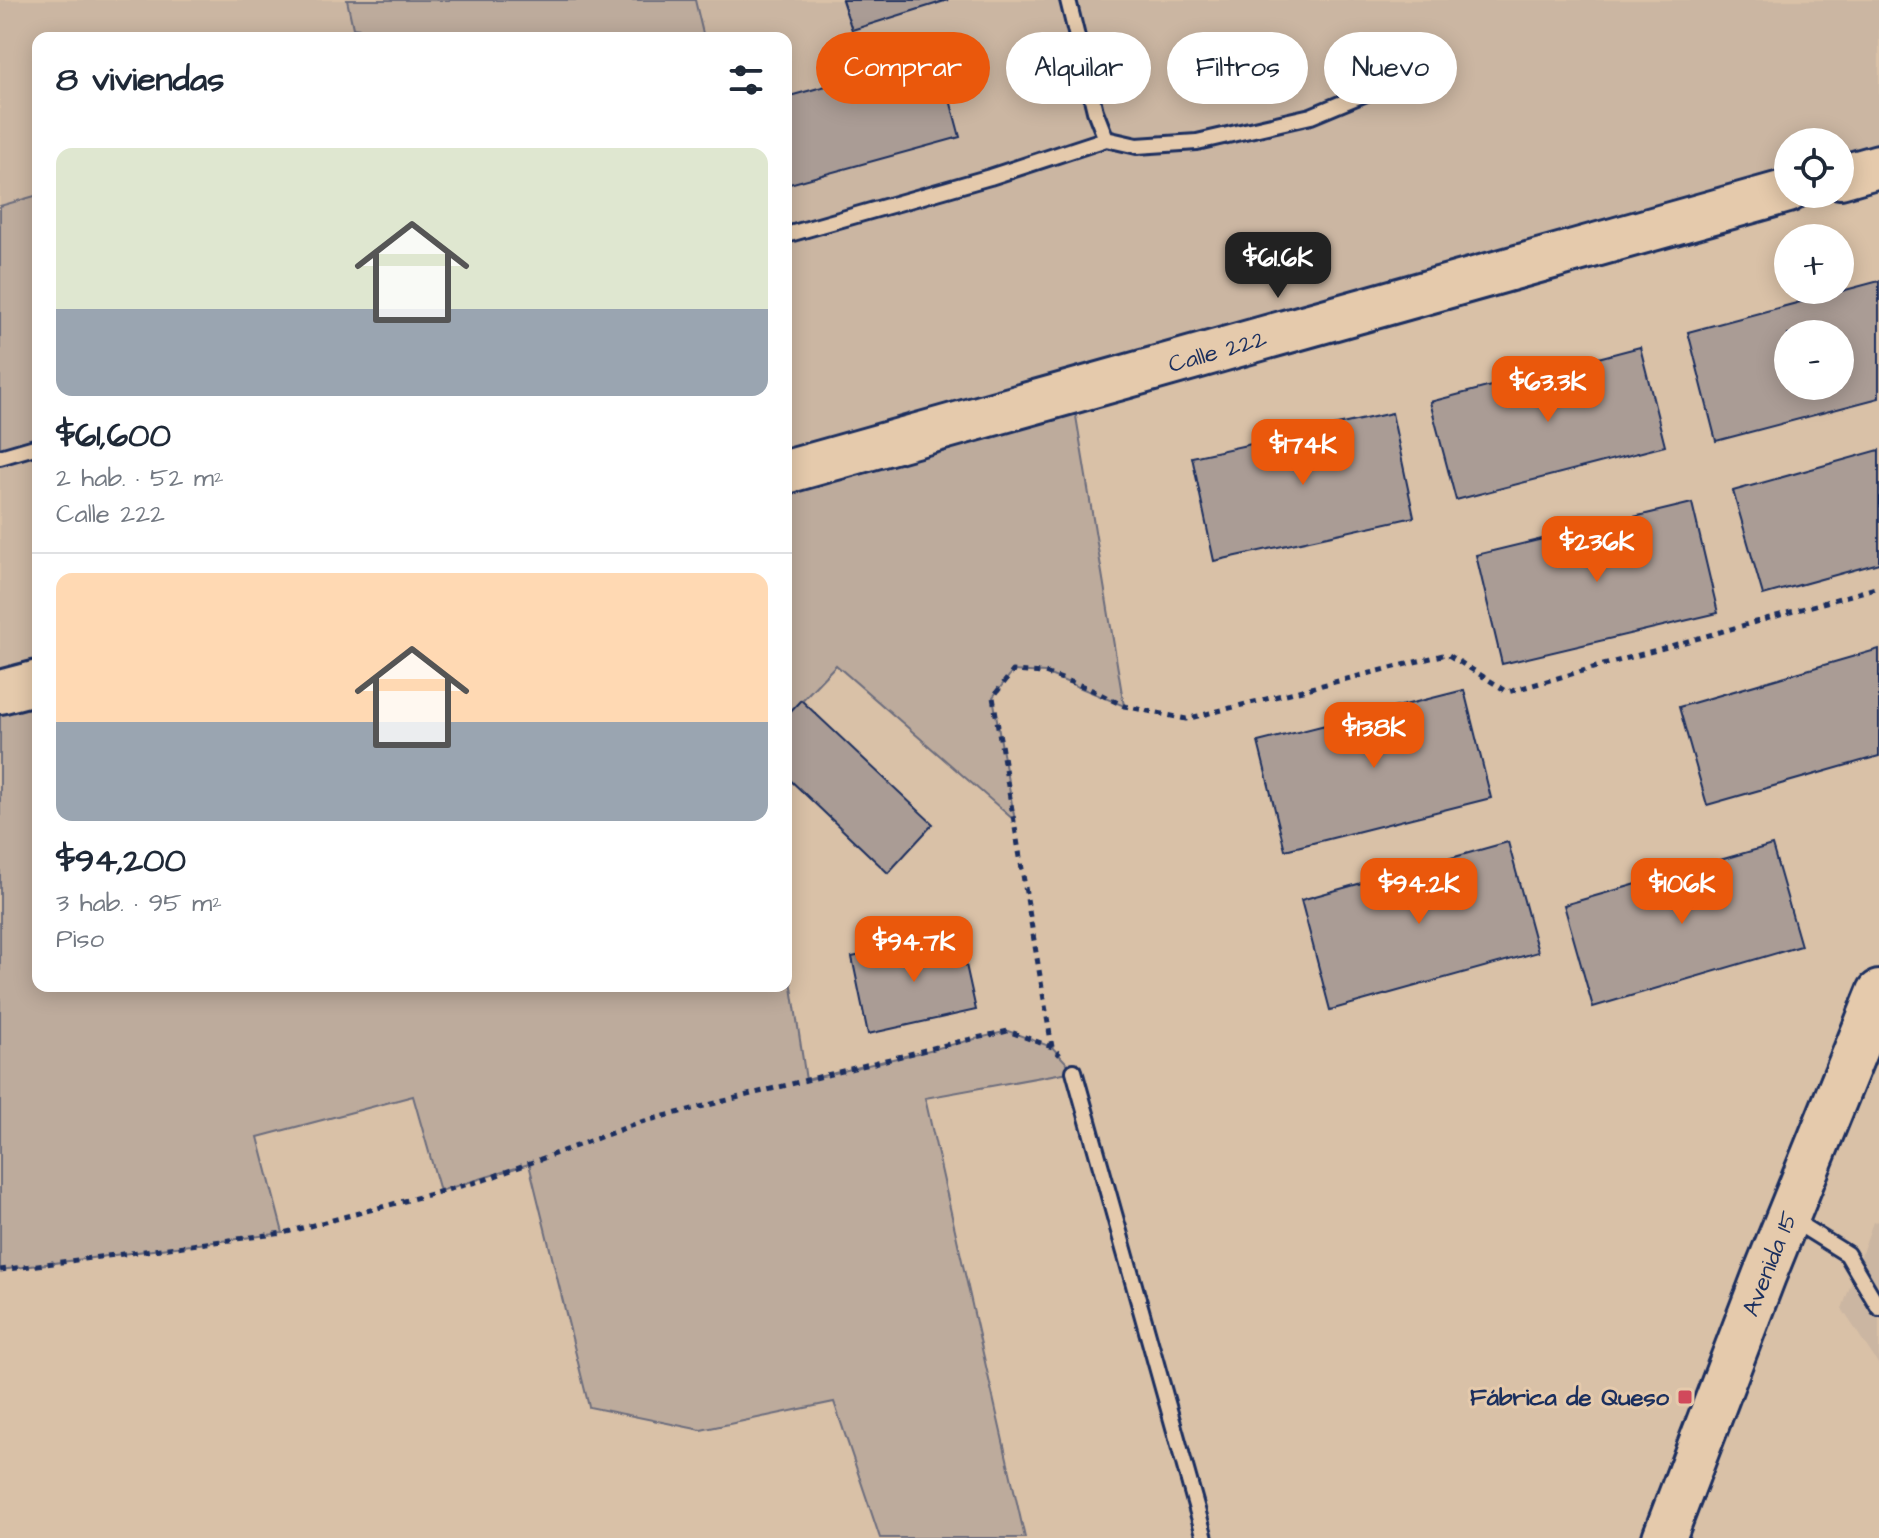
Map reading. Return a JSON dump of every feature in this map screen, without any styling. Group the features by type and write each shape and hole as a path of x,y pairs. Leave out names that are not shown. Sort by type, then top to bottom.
{"main road":[{"path":"1854,173 1879,166"},
{"name":"Calle 222","path":"792,470 1774,195"},
{"path":"0,692 32,684"},
{"name":"Avenida 15","path":"1664,1538 1787,1217 1879,992"}],"lane":[{"path":"1068,0 1095,111 1106,139"},
{"path":"792,233 990,177 1106,139 1137,146 1197,142 1311,116 1340,104"},
{"path":"0,457 32,448"},
{"path":"1074,1071 1205,1538"},
{"path":"1787,1217 1847,1254 1879,1308"}],"path":[{"path":"1052,1047 993,697 1013,671 1045,673 1088,688 1124,706 1186,719 1447,654 1508,692 1879,587"},
{"path":"0,1270 283,1233 484,1180 641,1122 1008,1031 1052,1047 1074,1071"}],"shaded area":[{"path":"0,0 1879,0 1879,166 1854,173 1854,128 1774,128 1774,195 792,470 792,32 32,32 32,684 0,692"},
{"path":"347,0 695,0 703,32 380,32 353,28"},
{"path":"32,197 32,445 0,453 0,206"},
{"path":"1072,392 1124,706 1045,673 1013,671 993,697 1015,821 836,665 792,711 792,470"},
{"path":"32,684 32,992 792,992 792,987 806,1080 1008,1031 1052,1047 1074,1071 925,1098 1025,1538 880,1538 834,1402 701,1430 589,1407 529,1164 440,1191 413,1096 258,1137 283,1233 0,1270 0,692"},
{"path":"1879,1221 1879,1365 1842,1309 1873,1222"}],"building":[{"path":"842,0 948,0 852,30"},
{"path":"816,89 816,104 951,104 960,137 792,183 792,95"},
{"path":"1879,281 1879,398 1716,441 1688,332 1793,304 1854,304 1854,288"},
{"path":"1640,347 1665,446 1456,500 1430,402"},
{"path":"1392,413 1414,517 1214,561 1192,457"},
{"path":"1879,450 1879,563 1763,595 1733,491"},
{"path":"1692,503 1718,613 1502,664 1476,555"},
{"path":"1879,649 1879,756 1707,805 1679,707"},
{"path":"1464,690 1491,798 1285,850 1258,742"},
{"path":"801,700 933,824 888,873 792,782 792,710"},
{"path":"1508,842 1538,952 1330,1010 1301,900"},
{"path":"1772,845 1801,946 1593,1007 1564,905"},
{"path":"959,933 976,1010 868,1034 852,957"}],"place":[{"name":"Fábrica de Queso","path":"1685,1397"}]}
